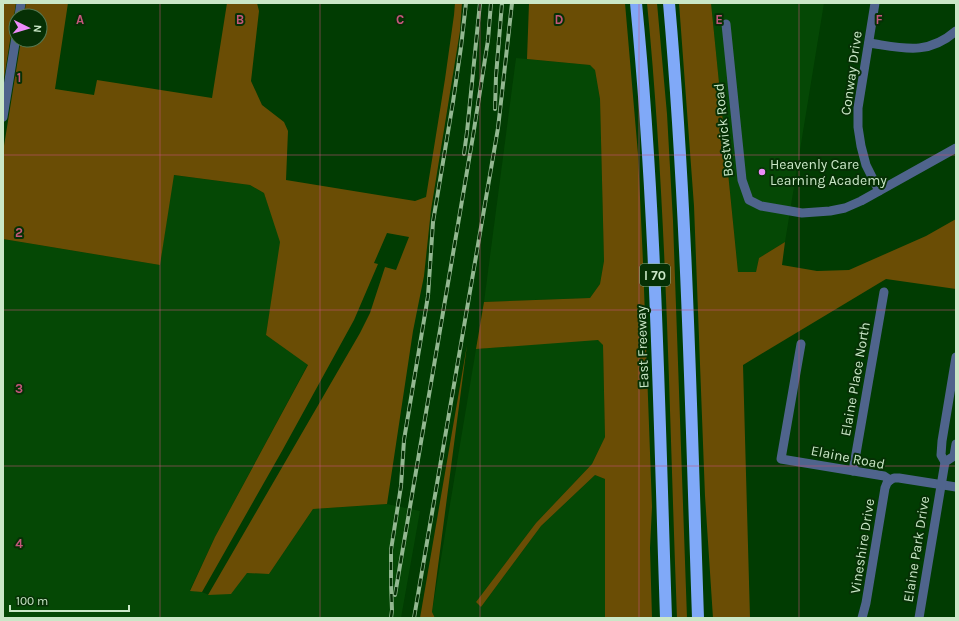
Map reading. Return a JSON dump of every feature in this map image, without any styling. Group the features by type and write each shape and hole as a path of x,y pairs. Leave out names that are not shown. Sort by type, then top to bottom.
{"highway":[{"name":"East Freeway","path":"636,3 649,159 655,285 666,618"},
{"name":"I 70","path":"669,3 679,132 686,270 699,618"}],"street":[{"name":"Conway Drive","path":"875,3 858,108 858,127 860,146 866,165 879,191"},
{"name":"Bostwick Road","path":"726,24 742,180 749,200 761,206 802,213 830,211 845,208 861,201 956,148"},
{"path":"869,42 902,48 923,48 936,45 956,31"},
{"path":"3,117 14,48"},
{"name":"Elaine Place North","path":"853,471 884,292"},
{"name":"Elaine Road","path":"801,344 781,459 884,476 890,480 899,478 956,487"},
{"path":"956,357 942,441 941,455 945,462 954,456 956,444"},
{"name":"Elaine Park Drive","path":"919,618 945,462"},
{"name":"Vineshire Drive","path":"862,618 866,604 885,488 890,480"}],"shaded area":[{"path":"3,3 16,3 15,8 8,8 9,48 3,85"},
{"path":"26,3 68,3 55,89 94,95 97,80 212,98 227,3 257,3 259,11 251,81 262,105 284,122 288,131 286,180 415,201 426,197 445,79 455,3 462,3 460,31 431,210 424,276 413,331 387,504 313,509 269,574 247,573 231,594 208,595 360,333 370,313 385,267 396,270 409,237 387,233 374,263 378,264 354,320 282,451 202,592 190,591 215,537 308,365 266,335 280,242 264,193 250,185 174,175 160,265 3,239 3,152 20,48 48,48 48,8 25,8"},
{"path":"529,3 625,3 638,154 643,262 652,507 650,548 652,618 605,618 605,479 595,475 541,526 481,607 476,602 536,523 592,464 605,437 603,345 598,340 476,349 484,302 590,298 600,284 604,261 600,99 595,70 590,65 527,59"},
{"path":"647,3 657,3 667,114 673,221 687,618 677,618 663,233 654,80"},
{"path":"679,3 711,3 738,272 756,272 759,258 785,242 782,265 817,271 849,270 926,236 956,219 956,289 886,279 743,365 750,618 713,618 705,496 694,206"},
{"name":"Heavenly Care Learning Academy","path":"711,3 824,3 785,242 759,258 756,272 738,272"},
{"path":"516,58 590,65 595,70 600,99 604,261 600,284 590,298 484,302"},
{"path":"173,175 250,185 264,193 281,242 266,335 308,364 215,537 190,590 209,595 247,573 269,574 313,509 387,504 420,511 401,618 3,618 3,239 160,265"},
{"path":"597,339 603,345 605,437 592,464 536,523 476,602 481,607 541,526 595,475 605,479 605,618 435,618 432,612 476,349"},
{"path":"467,345 432,612 435,618 420,618"}],"railway":[{"path":"391,618 391,550 401,486 404,440 428,296 433,222 453,102 466,3"},
{"path":"464,154 480,3"},
{"path":"395,595 473,136 488,40 491,3"},
{"path":"495,109 502,3"},
{"path":"414,618 498,128 512,3"}],"place":[{"name":"Heavenly Care Learning Academy","path":"762,172"}]}
